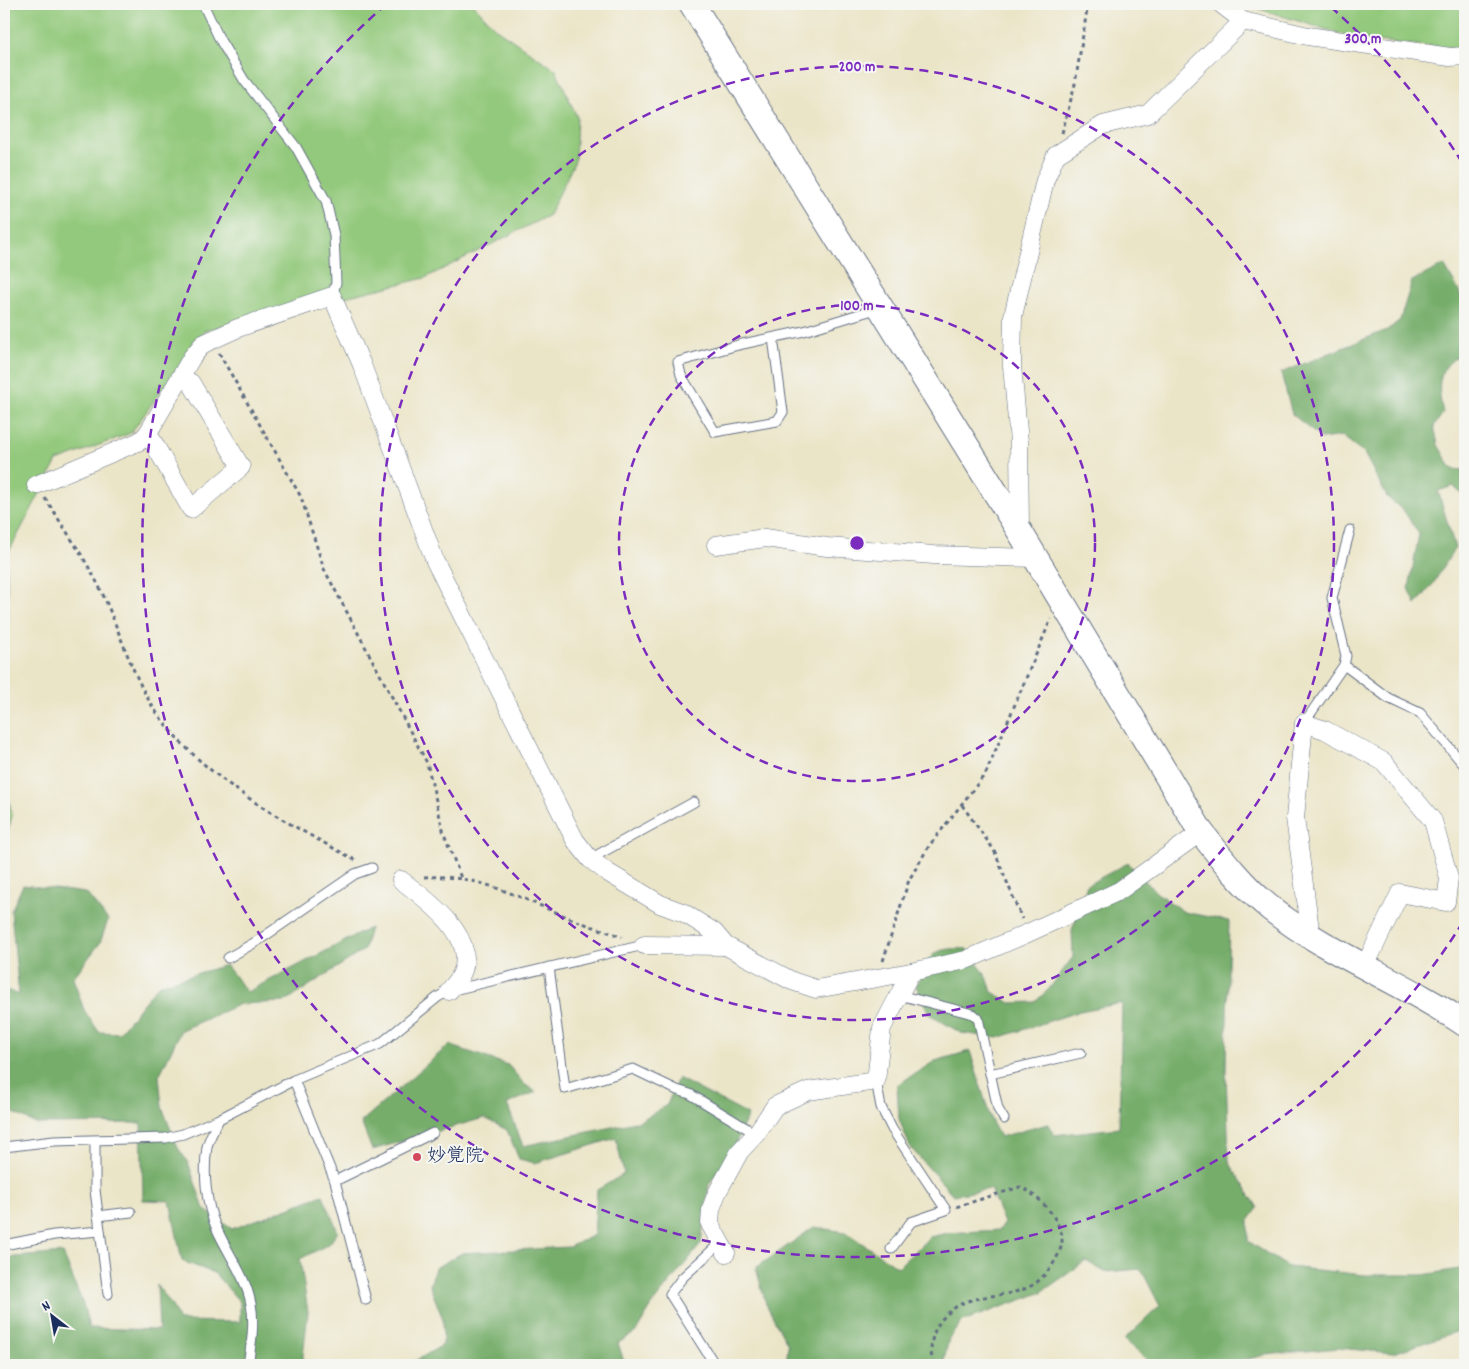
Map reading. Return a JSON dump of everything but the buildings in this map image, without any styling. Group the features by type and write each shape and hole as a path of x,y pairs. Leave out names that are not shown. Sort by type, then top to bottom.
{"street":[{"path":"692,4 1060,597 1201,832 1235,876 1270,907 1311,937 1432,1002 1465,1024"},
{"path":"1221,4 1243,21 1308,36 1450,57 1465,56"},
{"path":"1020,532 1018,442 1012,366 1014,316 1045,180 1056,155 1103,125 1148,114 1243,21"},
{"path":"36,485 140,441 148,433 192,358 203,344 332,296 362,365 435,561 575,840 590,859 660,904 684,913 714,932 726,946 792,981 816,988 911,972 966,960 1028,934 1118,891 1201,832"},
{"path":"148,433 191,509 241,467 192,383 181,377"},
{"path":"716,545 764,538 828,547 934,555 1036,558"},
{"path":"1311,937 1295,818 1304,723 1325,730 1384,762 1433,821 1449,878 1446,902 1400,894 1364,966"},
{"path":"401,880 444,915 458,935 465,953 462,974 450,991"},
{"path":"644,945 726,946"},
{"path":"723,1248 710,1224 711,1209 717,1193 740,1151 756,1134 775,1106 808,1092 876,1081 882,1028 911,972"}],"lane":[{"path":"203,4 220,40 244,80 296,147 326,202 334,235 336,283 332,296"},
{"path":"773,338 783,412 777,421 715,432 681,375 678,362 773,338 804,331 880,308"},
{"path":"1304,723 1344,665 1346,656 1332,598 1350,530"},
{"path":"1344,665 1388,698 1420,714 1465,766"},
{"path":"590,859 694,802"},
{"path":"228,958 259,940 355,874 372,868"},
{"path":"4,1147 54,1141 166,1138 183,1134 219,1119 294,1080 380,1044 438,997 450,991 644,945"},
{"path":"549,967 565,1089 633,1069 677,1090 690,1094 756,1134"},
{"path":"899,994 973,1014 978,1018 998,1109 1004,1120"},
{"path":"990,1074 1081,1053"},
{"path":"294,1080 335,1181 366,1300"},
{"path":"876,1081 881,1107 892,1129 946,1210 911,1222 891,1249"},
{"path":"219,1119 208,1147 206,1177 208,1201 216,1227 245,1283 252,1306 251,1344 248,1365"},
{"path":"335,1181 433,1133"},
{"path":"94,1141 95,1190 108,1294"},
{"path":"98,1216 131,1212"},
{"path":"4,1245 54,1235 100,1231"},
{"path":"715,1365 670,1294 682,1278 723,1248"}],"path":[{"path":"1056,155 1076,84 1088,4"},
{"path":"212,340 301,497 324,569 426,763 444,834 461,878"},
{"path":"36,485 94,576 141,687 158,714 198,759 224,780 298,829 372,868"},
{"path":"878,978 909,880 929,846 986,773 1060,597"},
{"path":"962,805 994,850 1028,934"},
{"path":"401,880 441,876 461,878 503,889 561,914 644,945"},
{"path":"933,1365 930,1349 931,1336 940,1321 954,1308 965,1302 1016,1292 1034,1284 1049,1271 1062,1238 1053,1216 1038,1199 1020,1187 946,1210"}],"green space":[{"path":"4,4 473,4 496,29 556,70 577,117 575,161 549,215 425,278 205,330 131,433 57,461 4,561"},
{"path":"1243,4 1465,4 1465,50 1357,39"},
{"path":"1444,265 1459,291 1465,308 1465,354 1463,353 1454,359 1443,371 1440,393 1443,413 1434,426 1438,445 1452,469 1465,470 1465,497 1453,486 1438,491 1455,548 1433,584 1416,605 1409,588 1419,534 1404,511 1387,497 1364,453 1342,436 1322,439 1292,414 1281,373 1389,329 1400,320 1412,281"},
{"path":"4,455 8,624 4,631"},
{"path":"4,773 12,816 4,847"},
{"path":"1128,863 1157,893 1184,912 1229,921 1226,1071 1229,1162 1258,1208 1248,1222 1248,1241 1288,1267 1365,1275 1423,1275 1465,1268 1465,1329 1393,1353 1338,1348 1265,1355 1222,1365 1153,1365 1124,1340 1160,1306 1141,1269 1105,1272 1086,1261 1040,1293 963,1321 949,1338 943,1365 786,1365 788,1345 766,1304 756,1268 814,1227 845,1232 898,1267 930,1237 947,1233 999,1230 1004,1223 990,1189 953,1195 910,1147 899,1119 897,1085 935,1061 970,1051 991,1120 1000,1137 1048,1124 1054,1135 1119,1128 1122,1003 1080,1011 998,1038 961,1033 929,1014 916,986 924,967 933,955 946,950 967,949 987,977 992,992 1011,1003 1035,1002 1049,989 1073,957 1072,930 1087,885"},
{"path":"23,885 86,893 108,920 100,943 73,978 84,1010 99,1032 119,1033 158,985 226,965 247,992 370,928 364,950 284,1002 240,1004 181,1030 159,1076 162,1107 178,1148 188,1162 204,1209 232,1229 323,1195 338,1232 329,1244 300,1259 308,1312 302,1365 4,1365 4,1258 63,1253 84,1307 89,1328 159,1330 157,1285 172,1306 179,1321 240,1322 240,1302 214,1273 182,1261 170,1201 143,1200 141,1123 36,1124 8,1110 4,1104 4,989 19,995 11,911"},
{"path":"449,1045 508,1065 524,1084 536,1092 507,1104 523,1146 640,1121 667,1105 678,1078 748,1115 733,1149 709,1184 701,1244 654,1302 636,1332 618,1343 625,1365 408,1365 443,1345 443,1319 430,1286 435,1268 462,1253 569,1247 594,1235 597,1190 624,1174 616,1138 535,1163 519,1159 507,1130 484,1118 372,1150 361,1122"}],"place":[{"name":"妙覚院","path":"417,1157"}]}
